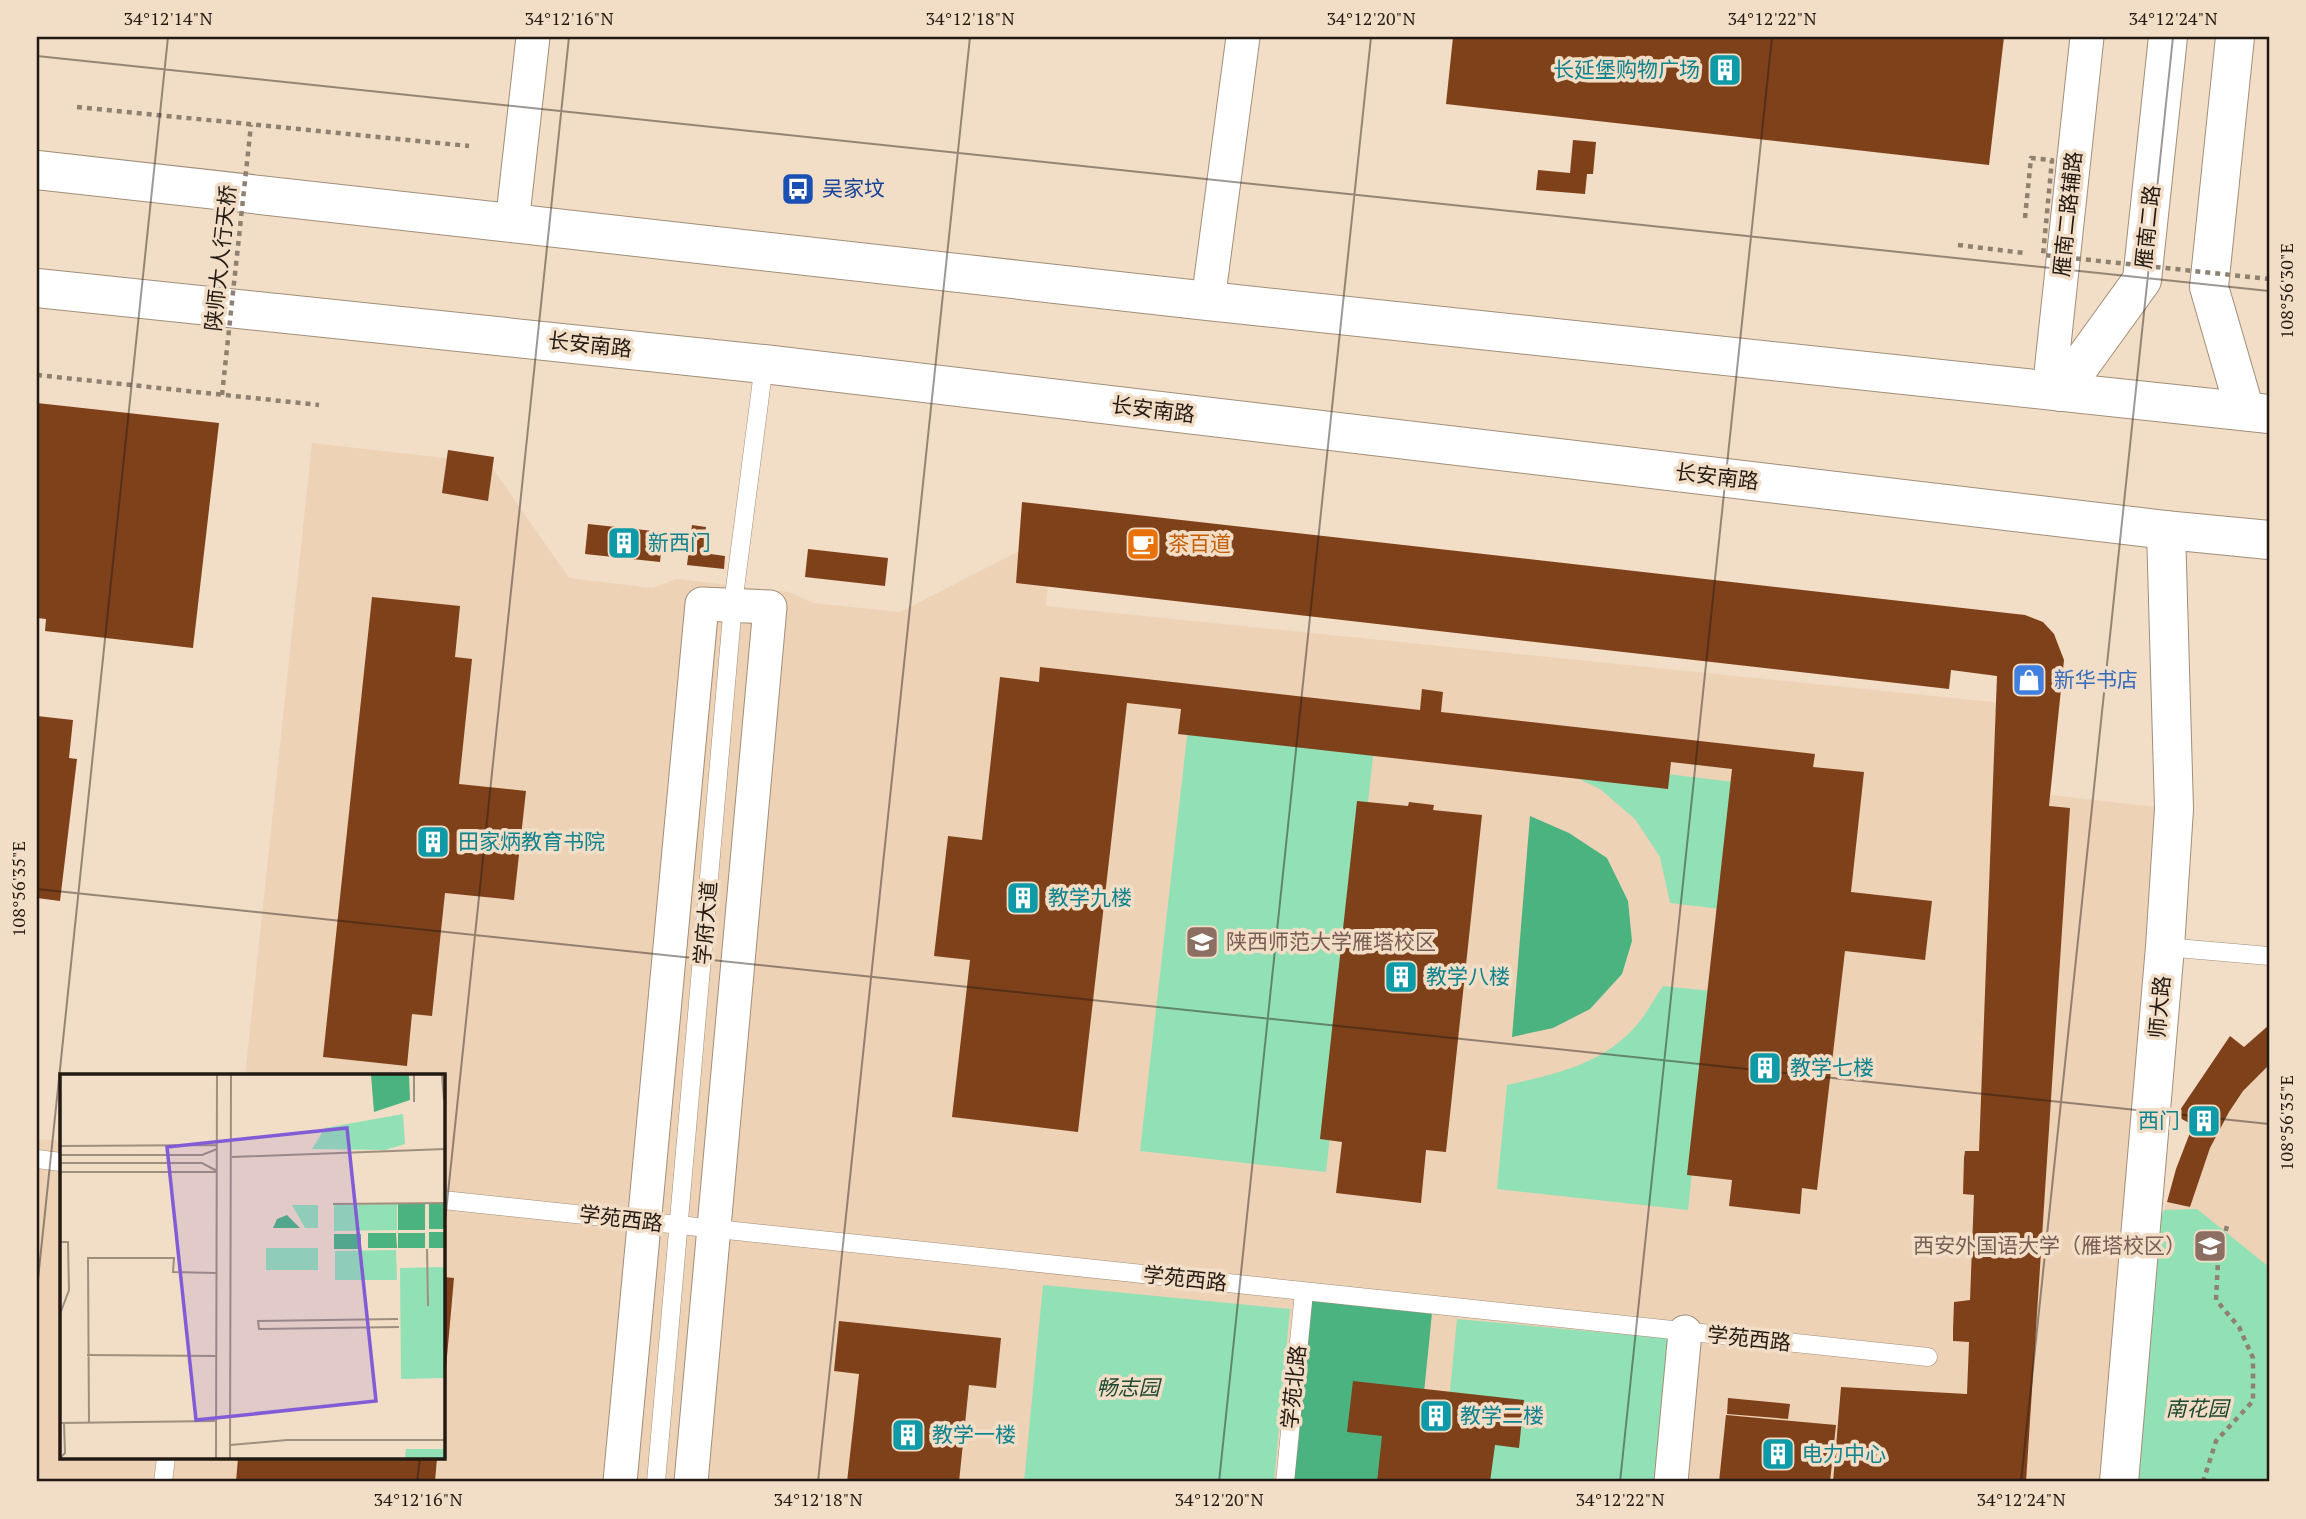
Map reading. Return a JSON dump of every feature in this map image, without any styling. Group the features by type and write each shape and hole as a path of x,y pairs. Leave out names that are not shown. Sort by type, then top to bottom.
{"main road":[{"name":"雁南二路","path":"2055,392 2143,280 2168,37"},
{"path":"37,170 1208,301 2257,413 2209,287 2235,37"},
{"name":"长安南路","path":"37,288 764,364 2269,540"},
{"name":"师大路","path":"2119,1482 2165,947 2174,809 2166,530"}],"street":[{"path":"512,224 533,37"},
{"path":"1208,301 1243,37"},
{"name":"雁南二路辅路","path":"2055,392 2087,37"},
{"path":"620,1482 702,604 733,604 769,607 691,1482"},
{"path":"1671,1482 1685,1332"}],"lane":[{"name":"学府大道","path":"656,1482 733,604 764,364"},
{"path":"2165,947 2269,956"},
{"path":"37,1159 60,1162"},
{"name":"学苑西路","path":"444,1200 1927,1357"},
{"name":"学苑北路","path":"1285,1482 1304,1292"},
{"path":"163,1482 166,1460"}],"path":[{"path":"77,107 470,146"},
{"name":"陕师大人行天桥","path":"222,395 251,125"},
{"path":"2025,218 2031,158 2052,160 2043,255"},
{"path":"1958,245 2269,279"},
{"path":"37,375 319,405"},
{"path":"2203,1482 2216,1441 2253,1402 2253,1358 2239,1327 2216,1300 2218,1261 2228,1222"}],"shaded area":[{"name":"陕西师范大学雁塔校区","path":"312,443 489,463 569,578 652,588 677,579 789,592 813,603 900,612 1053,534 1046,606 2023,705 2015,791 2156,807 2104,1482 37,1482 37,1139 60,1141 60,1460 444,1460 444,1074 245,1074"},
{"name":"西安外国语大学（雁塔校区）","path":"2269,1065 2269,1482 2136,1283 2167,1202 2190,1207 2210,1148 2229,1112 2243,1091"}],"green space":[{"path":"1189,719 1375,740 1326,1172 1140,1151"},
{"path":"1538,759 1735,782 1721,909 1670,903 1660,857 1635,819 1600,789"},
{"path":"1530,816 1569,833 1607,858 1628,901 1632,941 1622,974 1590,1009 1553,1028 1512,1037"},
{"path":"1663,986 1711,991 1688,1210 1497,1189 1507,1085 1560,1072 1607,1051 1635,1027"},
{"name":"南花园","path":"2197,1209 2269,1267 2269,1482 2119,1482 2136,1283 2164,1210"},
{"name":"畅志园","path":"1043,1285 1290,1309 1274,1482 1024,1482"},
{"path":"1308,1300 1432,1313 1415,1482 1289,1482"},
{"path":"1457,1319 1674,1339 1660,1482 1441,1482"}],"building":[{"name":"长延堡购物广场","path":"1453,37 2004,37 1989,165 1446,104"},
{"path":"1573,140 1596,142 1593,174 1587,174 1585,194 1536,190 1538,170 1570,173"},
{"path":"37,403 219,423 193,648 45,631 46,619 37,618"},
{"path":"448,450 494,457 488,501 442,493"},
{"path":"1022,502 2025,615 2043,622 2054,634 2064,660 2049,806 2070,808 2026,1482 1833,1482 1841,1387 1967,1394 1969,1342 1953,1341 1954,1302 1970,1300 1974,1195 1963,1194 1964,1158 1965,1151 1979,1151 1997,676 1951,670 1949,689 1016,583"},
{"name":"新西门","path":"588,524 663,532 660,562 585,554"},
{"path":"692,525 706,527 703,553 725,556 724,569 687,565"},
{"path":"808,549 888,558 885,586 805,577"},
{"name":"田家炳教育书院","path":"372,597 460,606 455,657 472,659 459,784 526,791 514,900 445,893 432,1016 412,1014 407,1066 323,1057"},
{"path":"1040,667 1420,710 1422,689 1443,692 1441,712 1815,754 1813,767 1864,772 1851,892 1932,901 1925,960 1845,951 1817,1190 1802,1188 1800,1214 1729,1206 1732,1180 1687,1175 1732,769 1671,762 1668,789 1178,734 1181,709 1127,703 1078,1132 952,1117 970,960 934,956 948,836 982,840 1000,677 1039,682"},
{"path":"37,716 73,720 69,758 77,759 60,901 37,898"},
{"name":"教学八楼","path":"1357,801 1408,806 1409,802 1434,805 1433,810 1482,815 1446,1152 1426,1150 1421,1203 1336,1193 1342,1142 1320,1139"},
{"name":"西门","path":"2269,1025 2269,1065 2243,1091 2229,1112 2210,1148 2190,1207 2167,1202 2193,1125 2176,1116 2230,1036 2244,1047"},
{"path":"444,1277 454,1278 444,1379"},
{"name":"教学一楼","path":"839,1321 1001,1338 996,1388 969,1385 959,1482 847,1482 859,1374 834,1371"},
{"name":"教学二楼","path":"1353,1381 1524,1400 1519,1448 1495,1445 1490,1482 1377,1482 1382,1436 1347,1432"},
{"path":"1728,1398 1790,1404 1788,1419 1727,1414"},
{"name":"电力中心","path":"1726,1415 1836,1425 1830,1482 1719,1482"},
{"path":"238,1460 437,1460 435,1482 236,1482"}],"place":[{"name":"长延堡购物广场","path":"1725,70"},
{"name":"吴家坟","path":"798,189"},
{"name":"新西门","path":"624,543"},
{"name":"茶百道","path":"1143,544"},
{"name":"新华书店","path":"2029,680"},
{"name":"田家炳教育书院","path":"433,842"},
{"name":"教学九楼","path":"1023,898"},
{"name":"陕西师范大学雁塔校区","path":"1202,942"},
{"name":"教学八楼","path":"1401,977"},
{"name":"教学七楼","path":"1765,1068"},
{"name":"西门","path":"2204,1121"},
{"name":"西安外国语大学（雁塔校区）","path":"2210,1246"},
{"name":"教学二楼","path":"1436,1416"},
{"name":"教学一楼","path":"908,1435"},
{"name":"电力中心","path":"1778,1454"}]}
